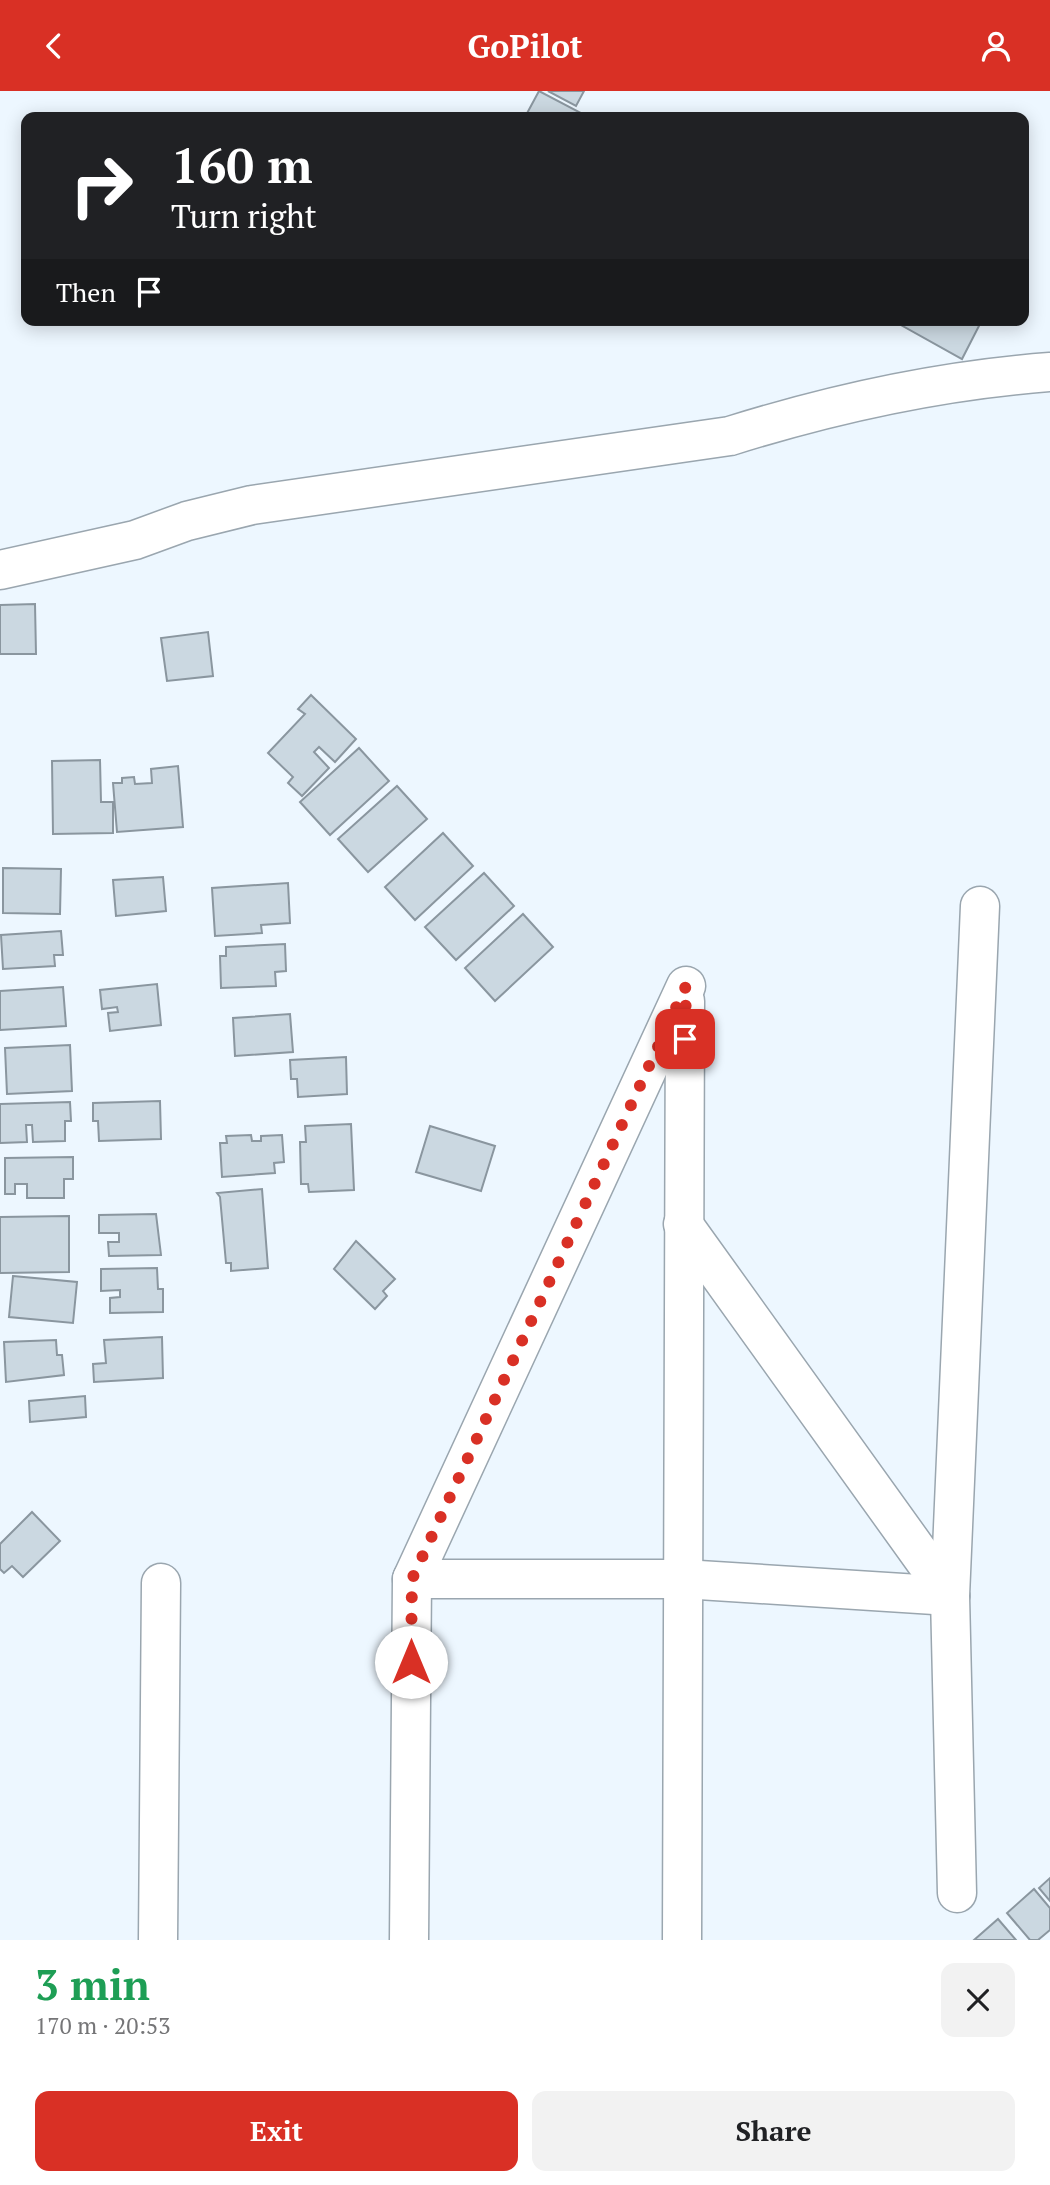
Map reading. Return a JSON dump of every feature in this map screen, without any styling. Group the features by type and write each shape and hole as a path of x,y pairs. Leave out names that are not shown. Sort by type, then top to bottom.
{"street":[{"path":"0,570 135,540 187,521 252,505 730,436 788,417 920,390 1050,372"},
{"path":"957,1893 950,1596 981,906"},
{"path":"409,1940 412,1579 686,986 682,1940"},
{"path":"683,1224 950,1596"},
{"path":"412,1579 682,1579 950,1596"},
{"path":"158,1940 160,1584"}],"building":[{"path":"539,91 579,112 528,112"},
{"path":"548,91 584,91 576,106"},
{"path":"903,326 979,326 962,359"},
{"path":"35,604 36,654 0,654 0,605"},
{"path":"208,632 213,676 167,681 161,638"},
{"path":"311,695 356,739 335,762 319,747 314,752 329,768 302,796 288,783 293,777 268,753 305,714 298,709"},
{"path":"359,748 389,781 330,835 300,802"},
{"path":"100,760 101,802 113,802 113,833 53,834 52,761"},
{"path":"178,766 183,827 117,832 113,783 122,783 122,778 134,777 135,784 152,783 151,769"},
{"path":"397,786 427,819 368,872 338,839"},
{"path":"443,833 473,866 415,920 385,887"},
{"path":"3,868 61,869 60,914 3,913"},
{"path":"484,873 514,906 456,960 425,927"},
{"path":"163,877 166,911 116,916 113,880"},
{"path":"288,883 290,923 261,925 262,933 215,936 212,888"},
{"path":"523,914 553,947 495,1001 465,968"},
{"path":"61,931 63,955 54,955 55,966 3,969 1,935"},
{"path":"285,944 286,971 275,972 276,986 221,988 220,956 226,956 226,947"},
{"path":"157,984 161,1025 110,1031 108,1013 118,1012 117,1007 102,1009 100,990"},
{"path":"63,987 66,1026 0,1030 0,991"},
{"path":"290,1014 293,1052 235,1056 233,1018"},
{"path":"70,1045 72,1091 7,1094 5,1048"},
{"path":"346,1057 347,1094 298,1097 297,1079 291,1079 290,1060"},
{"path":"160,1101 161,1139 99,1141 98,1121 93,1121 93,1103"},
{"path":"70,1102 71,1121 65,1121 65,1141 33,1142 32,1125 26,1125 27,1142 0,1143 0,1104"},
{"path":"351,1124 354,1190 309,1192 308,1184 301,1184 300,1142 306,1142 305,1126"},
{"path":"430,1126 495,1146 481,1191 416,1172"},
{"path":"251,1135 252,1141 261,1141 261,1136 282,1135 284,1162 274,1163 275,1173 222,1177 220,1143 227,1143 226,1136"},
{"path":"73,1157 73,1179 64,1179 64,1198 27,1198 27,1184 15,1184 15,1194 5,1194 5,1158"},
{"path":"262,1189 268,1268 231,1271 231,1263 226,1263 220,1197 217,1193"},
{"path":"156,1214 161,1255 109,1256 108,1242 119,1242 119,1233 99,1233 99,1215"},
{"path":"69,1216 69,1272 0,1273 0,1217"},
{"path":"356,1241 395,1279 383,1291 387,1296 375,1309 334,1269"},
{"path":"157,1268 158,1289 163,1289 163,1312 110,1313 110,1298 120,1297 120,1290 101,1291 101,1269"},
{"path":"13,1276 77,1282 73,1323 9,1317"},
{"path":"162,1337 163,1378 94,1382 93,1364 106,1363 104,1340"},
{"path":"56,1340 57,1355 62,1355 64,1375 6,1382 4,1342"},
{"path":"85,1396 86,1417 30,1422 29,1401"},
{"path":"32,1512 60,1541 23,1577 12,1566 4,1573 0,1569 0,1544"},
{"path":"1050,1878 1050,1901 1039,1888"},
{"path":"1034,1889 1050,1908 1050,1930 1038,1940 1030,1940 1007,1913"},
{"path":"998,1919 1016,1940 974,1940"}],"route":[{"path":"411,1662 412,1579 686,986 685,1039"}]}
